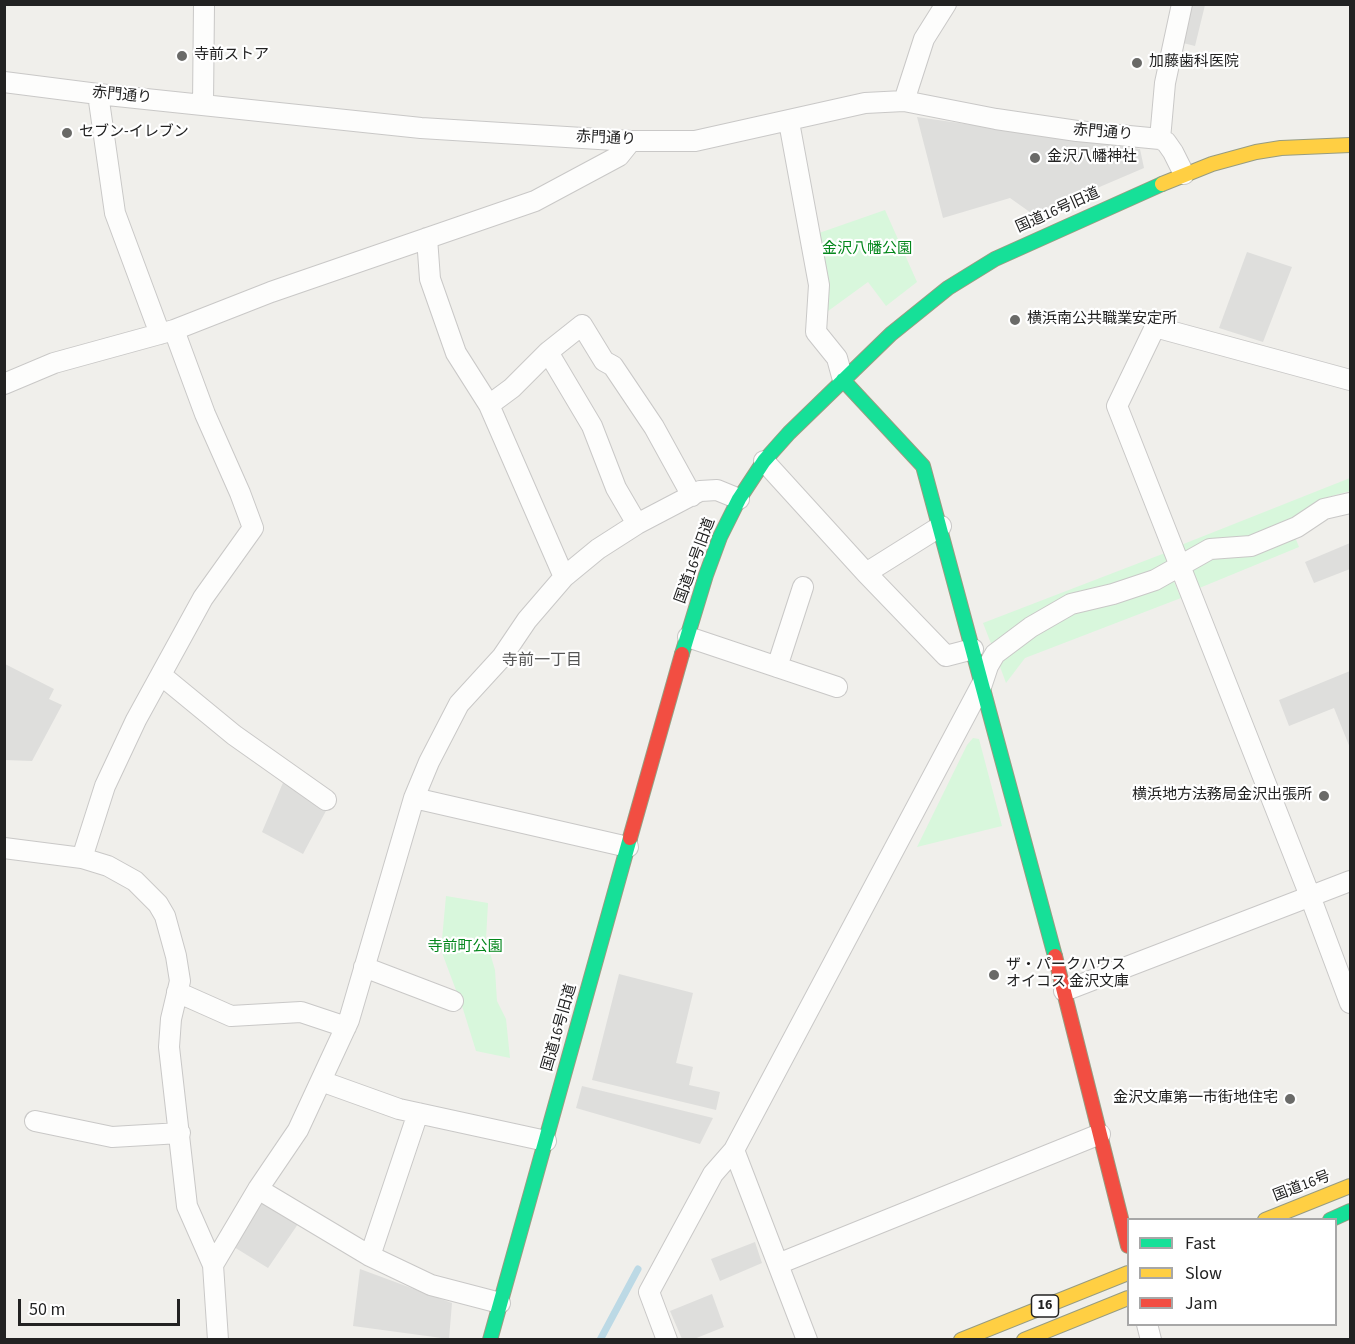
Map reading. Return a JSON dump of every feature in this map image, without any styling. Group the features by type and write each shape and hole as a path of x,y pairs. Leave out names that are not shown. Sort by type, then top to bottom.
{"main road":[{"name":"国道16号旧道","path":"490,1340 706,575 716,546 740,499 764,461 789,433 891,334 969,274 1029,242 1212,164 1281,148 1350,146"},
{"path":"843,380 923,466 941,526 1064,991 1127,1242"},
{"name":"国道16号","path":"1270,1218 1350,1186"},
{"path":"1334,1218 1350,1211"},
{"name":"16","path":"961,1340 1127,1274"},
{"name":"16","path":"1024,1340 1127,1298"}],"street":[{"path":"203,104 204,4"},
{"path":"904,101 924,39 946,4"},
{"path":"1182,4 1165,82 1160,139 1173,152 1184,174"},
{"name":"赤門通り","path":"4,82 421,128 631,141 695,141 789,122 865,103 904,101 996,119 1077,131 1160,139"},
{"path":"82,858 105,786 136,720 203,598 253,528 240,493 115,213 98,94"},
{"path":"789,122 819,285 816,332 837,358 843,380"},
{"path":"4,384 54,363 167,332 271,292 535,201 620,156 631,141"},
{"path":"427,238 430,279 456,353 489,405 564,577"},
{"path":"489,405 512,388 548,352 582,325 604,361 613,366 654,427 692,496"},
{"path":"1350,380 1155,327 1117,406 1311,896 1350,1003"},
{"path":"548,352 592,426 616,488 637,524"},
{"path":"764,461 866,573 946,656 973,649"},
{"path":"213,1265 258,1189 298,1130 346,1027 414,798 429,762 459,704 501,657 527,620 564,577 598,549 637,524 700,491 717,490 740,499"},
{"path":"667,1340 649,1292 713,1174 734,1150 982,684 995,654 1031,627 1071,604 1113,594 1155,580 1210,549 1251,546 1297,527 1324,509 1350,503"},
{"path":"866,573 941,526"},
{"path":"777,667 803,587"},
{"path":"688,637 837,687"},
{"path":"162,675 234,735 326,800"},
{"path":"414,798 628,847"},
{"path":"4,848 82,858 108,866 135,881 158,904 165,916 180,981 171,1019 169,1047 187,1206 213,1265 218,1340"},
{"path":"1064,991 1350,881"},
{"path":"364,967 453,1001"},
{"path":"177,992 231,1016 300,1012 346,1027"},
{"path":"321,1081 399,1109 546,1141"},
{"path":"370,1256 418,1113"},
{"path":"35,1121 112,1137 180,1133"},
{"path":"778,1264 1100,1134"},
{"path":"734,1150 807,1340"},
{"path":"258,1189 370,1256 431,1285 500,1303"}],"shaded area":[{"path":"1187,5 1205,5 1195,46 1179,42"},
{"name":"金沢八幡神社","path":"917,117 1140,149 1144,168 1034,215 1010,198 943,218"},
{"path":"1247,252 1292,267 1263,342 1219,328"},
{"path":"1350,543 1350,569 1314,583 1305,562"},
{"path":"5,664 54,689 49,699 62,705 32,761 5,760"},
{"path":"1350,671 1350,748 1334,708 1289,726 1279,700"},
{"path":"285,778 327,809 303,854 262,832"},
{"path":"619,974 693,993 676,1063 693,1067 689,1085 720,1092 716,1110 592,1080"},
{"path":"582,1086 713,1118 700,1144 576,1108"},
{"path":"261,1199 298,1224 268,1268 234,1247"},
{"path":"755,1242 762,1263 720,1281 711,1259"},
{"path":"360,1269 452,1303 449,1339 353,1326"},
{"path":"712,1294 724,1327 694,1339 682,1339 670,1311"}],"green space":[{"name":"金沢八幡公園","path":"885,210 917,282 886,306 868,282 824,314 819,233"},
{"path":"1350,478 1350,491 1321,499 1293,518 1249,537 1185,554 1181,545"},
{"path":"1295,537 1299,547 1197,589 1190,570 1194,563"},
{"path":"1165,553 1169,564 992,645 983,623"},
{"path":"1173,579 1181,598 1025,658 1006,683 999,664 1009,654 1055,622"},
{"path":"973,738 979,739 1002,826 917,847 967,745"},
{"name":"寺前町公園","path":"446,896 488,903 486,939 495,970 497,1001 506,1019 510,1058 476,1051 441,950"}],"waterway":[{"path":"600,1340 638,1269"}],"traffic: fast":[{"path":"682,654 720,537 739,499 764,461 789,433 891,334 948,288 995,259 1162,184"},
{"path":"843,380 923,466 1055,956"},
{"path":"490,1340 630,838"},
{"path":"1334,1218 1350,1211"}],"traffic: slow":[{"path":"1162,184 1212,164 1256,152 1281,148 1350,145"},
{"path":"1270,1218 1350,1186"},
{"path":"961,1340 1127,1273"},
{"path":"1024,1340 1127,1298"}],"traffic: jam":[{"path":"630,838 682,654"},
{"path":"1055,956 1127,1242"}],"place":[{"name":"寺前ストア","path":"182,56"},
{"name":"加藤歯科医院","path":"1137,63"},
{"name":"セブン-イレブン","path":"67,133"},
{"name":"金沢八幡神社","path":"1035,158"},
{"name":"横浜南公共職業安定所","path":"1015,320"},
{"name":"横浜地方法務局金沢出張所","path":"1324,796"},
{"name":"ザ・パークハウス オイコス 金沢文庫","path":"994,975"},
{"name":"金沢文庫第一市街地住宅","path":"1290,1099"}],"district":[{"name":"寺前一丁目","path":"542,661"}]}
